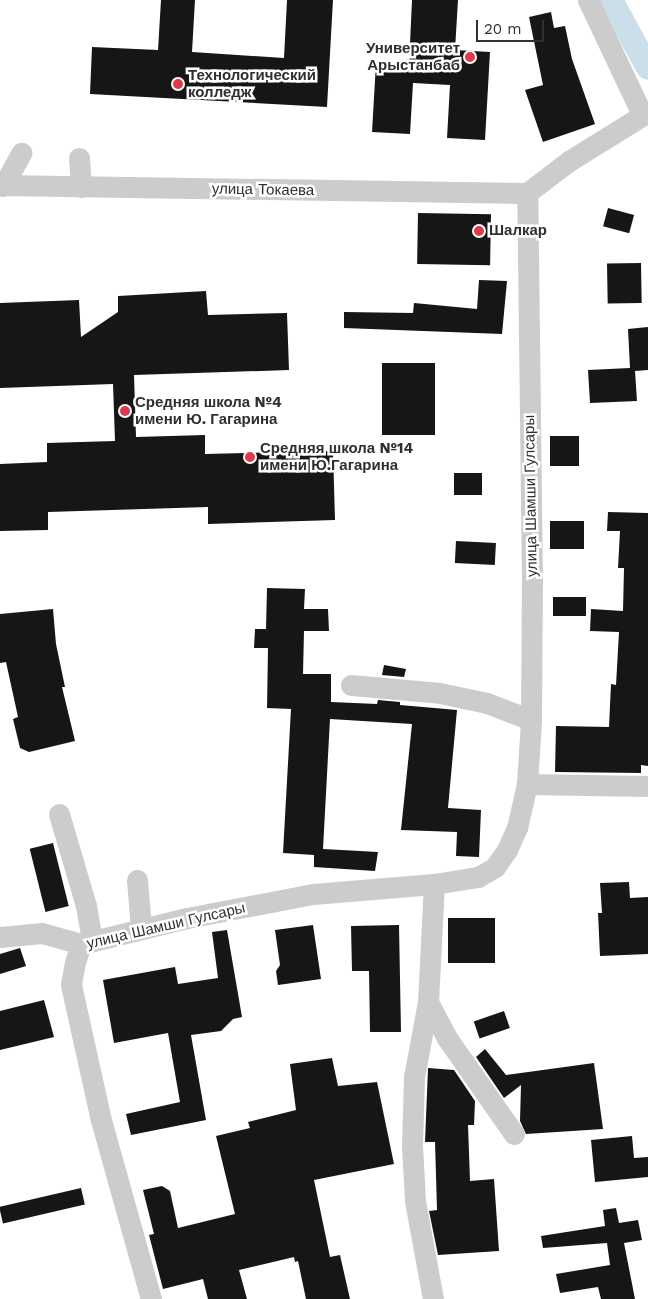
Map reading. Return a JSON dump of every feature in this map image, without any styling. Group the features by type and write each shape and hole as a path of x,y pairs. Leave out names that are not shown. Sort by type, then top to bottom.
{"street":[{"path":"527,193 569,161 645,113 588,0"},
{"path":"1,186 21,153"},
{"path":"79,158 80,187"},
{"name":"улица Токаева","path":"1,186 527,193"},
{"name":"улица Шамши Гулсары","path":"151,1299 101,1120 71,985 86,942 313,894 434,884 478,877 495,867 507,850 517,828 527,784 531,720 522,523 527,193"},
{"path":"352,685 440,693 487,703 531,720"},
{"path":"527,784 648,786"},
{"path":"0,937 42,933 86,942 86,906 59,814"},
{"path":"137,880 141,929"},
{"path":"433,1299 415,1201 412,1146 414,1077 428,1002 434,884"},
{"path":"428,1002 447,1038 514,1134"}],"building":[{"path":"161,0 195,0 192,52 284,58 287,0 333,0 327,107 90,94 92,47 158,50"},
{"path":"412,0 458,0 455,50 490,52 485,140 447,138 450,85 413,83 410,134 372,132 376,63 409,65"},
{"path":"551,12 554,28 565,26 572,59 595,124 543,142 525,90 543,85 529,17"},
{"path":"608,208 634,215 629,233 603,226"},
{"path":"418,213 491,214 490,265 417,264"},
{"path":"641,263 642,303 608,304 607,264"},
{"path":"479,280 507,281 502,334 344,328 344,312 413,313 414,303 477,309"},
{"name":"Средняя школа №4 имени Ю. Гагарина","path":"206,291 208,315 287,313 289,370 134,375 136,437 205,435 205,454 333,451 335,520 208,524 208,507 48,512 48,530 0,531 0,464 47,462 47,443 115,441 113,384 0,388 0,303 79,300 81,337 118,312 118,296"},
{"path":"648,327 648,370 635,371 637,401 590,403 588,370 630,368 628,329"},
{"path":"382,363 435,363 435,435 382,435"},
{"path":"550,436 579,436 579,466 550,466"},
{"path":"454,473 482,473 482,495 454,495"},
{"path":"608,512 648,513 648,766 641,765 641,773 555,772 556,726 609,727 611,684 616,685 619,632 590,631 591,609 623,611 624,568 618,568 620,531 607,531"},
{"path":"550,521 584,521 584,549 550,549"},
{"path":"456,541 496,543 495,565 455,563"},
{"path":"267,588 305,589 304,609 328,609 329,631 304,631 303,674 331,674 331,702 377,704 378,700 400,702 400,705 457,710 448,808 481,810 479,857 456,856 457,832 401,830 412,724 330,719 323,849 378,852 375,871 314,867 314,855 283,853 291,709 267,708 268,648 254,648 255,629 266,629"},
{"path":"553,597 586,597 586,616 553,616"},
{"path":"53,609 56,644 65,687 62,687 75,741 29,752 20,748 13,719 18,717 6,662 0,663 0,614"},
{"path":"384,665 406,669 404,677 382,675"},
{"path":"53,843 69,906 45,912 30,849"},
{"path":"629,882 630,898 648,897 648,954 600,956 598,913 602,913 600,883"},
{"path":"448,918 495,918 495,963 448,963"},
{"path":"313,925 321,979 278,985 276,971 280,965 275,930"},
{"path":"399,925 401,1032 370,1032 369,971 352,971 351,926"},
{"path":"227,930 242,1017 233,1019 221,1031 191,1035 206,1120 131,1135 126,1114 180,1102 168,1033 114,1043 103,980 175,967 178,984 218,978 212,932"},
{"path":"20,948 26,966 0,974 0,954"},
{"path":"44,1000 54,1037 0,1050 0,1011"},
{"path":"504,1011 510,1028 480,1038 474,1021"},
{"path":"485,1049 506,1075 594,1063 603,1129 526,1134 520,1121 521,1085 504,1098 476,1057"},
{"path":"332,1058 338,1086 377,1082 394,1164 314,1180 330,1257 340,1255 350,1299 306,1299 298,1261 295,1262 294,1257 239,1270 247,1299 208,1299 203,1279 163,1289 149,1235 154,1234 143,1190 162,1186 170,1191 178,1228 235,1214 216,1136 250,1128 248,1122 296,1110 290,1064"},
{"path":"428,1068 454,1070 475,1101 474,1125 468,1125 470,1181 494,1179 499,1251 438,1255 429,1211 437,1210 435,1142 425,1142"},
{"path":"632,1136 634,1158 648,1157 648,1177 595,1182 591,1140"},
{"path":"81,1188 85,1205 3,1223 0,1207"},
{"path":"616,1208 619,1223 638,1220 642,1240 624,1243 635,1299 601,1299 598,1287 560,1293 556,1274 610,1265 607,1243 543,1248 541,1236 605,1226 603,1210"}],"waterway":[{"path":"611,0 648,68"}],"place":[{"name":"Университет Арыстанбаб","path":"470,57"},
{"name":"Технологический колледж","path":"178,84"},
{"name":"Шалкар","path":"479,231"},
{"name":"Средняя школа №4 имени Ю. Гагарина","path":"125,411"},
{"name":"Средняя школа №14 имени Ю.Гагарина","path":"250,457"}]}
